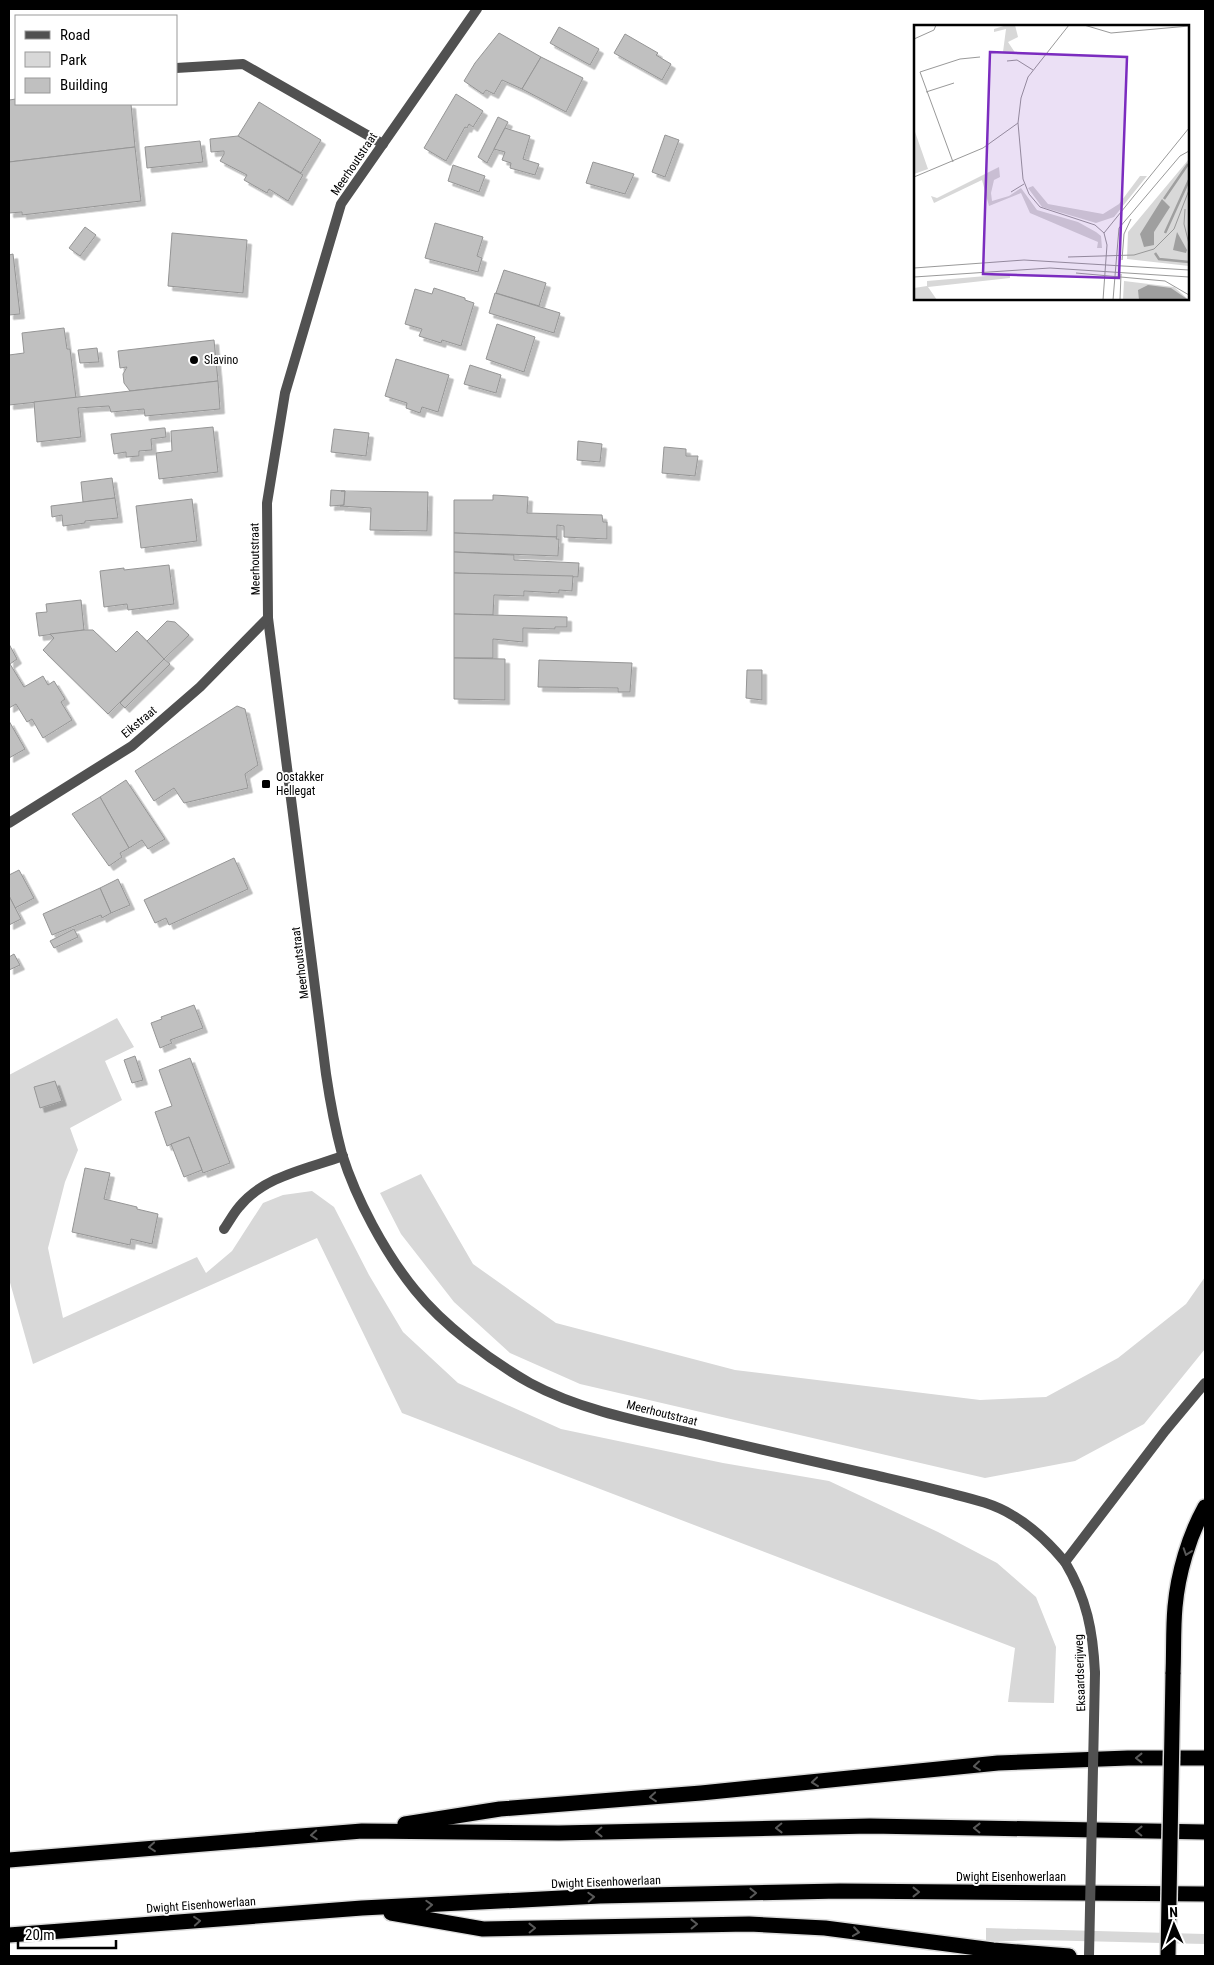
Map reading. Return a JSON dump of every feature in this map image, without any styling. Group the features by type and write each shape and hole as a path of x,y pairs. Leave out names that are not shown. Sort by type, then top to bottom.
{"highway":[{"path":"1168,1956 1175,1606 1184,1560 1205,1506"},
{"path":"9,1860 362,1831 500,1809 701,1793 998,1764 1128,1758 1205,1758"},
{"path":"362,1831 559,1833 870,1826 1205,1832"},
{"name":"Dwight Eisenhowerlaan","path":"9,1935 362,1908 600,1896 831,1891 1205,1894"},
{"path":"362,1908 483,1929 749,1924 826,1928 993,1950 1069,1956"}],"street":[{"name":"Meerhoutstraat","path":"477,9 341,204 285,393 267,503 268,618 326,1074 332,1115 343,1156 359,1199 384,1244 415,1290 449,1324 491,1359 532,1383 582,1405 640,1422 915,1484 980,1501 1010,1513 1033,1529 1066,1562"},
{"path":"178,68 243,64 383,144"},
{"name":"Eikstraat","path":"9,823 132,746 200,687 268,618"},
{"path":"224,1230 239,1206 256,1190 279,1178 343,1156"},
{"path":"1066,1562 1165,1431 1205,1383"},
{"name":"Eksaardserijweg","path":"1066,1562 1078,1583 1087,1608 1093,1640 1095,1673 1089,1956"}],"green space":[{"path":"117,1018 134,1047 105,1061 122,1100 70,1128 78,1150 65,1182 48,1248 63,1318 197,1257 206,1273 232,1251 263,1203 283,1195 312,1191 334,1207 369,1275 403,1332 458,1383 561,1429 723,1463 829,1481 938,1532 997,1563 1036,1597 1056,1647 1054,1703 1008,1702 1015,1648 402,1413 317,1238 33,1364 9,1279 9,1075"},
{"path":"421,1174 473,1264 556,1323 735,1370 980,1400 1046,1397 1118,1358 1186,1304 1205,1277 1205,1349 1144,1424 1075,1461 985,1478 580,1384 510,1353 454,1302 401,1234 380,1193"},
{"path":"986,1928 1205,1934 1205,1944 1035,1940 986,1942"}],"building":[{"path":"559,27 599,49 590,65 550,43"},
{"path":"499,33 541,57 522,89 502,80 494,94 486,90 483,94 464,81 475,63"},
{"path":"625,34 658,53 656,55 671,64 662,80 614,53"},
{"path":"541,57 583,78 566,112 522,89"},
{"path":"456,94 483,111 473,127 469,124 467,128 465,127 446,161 424,148"},
{"path":"15,99 15,105 131,105 135,147 9,162 9,100"},
{"path":"259,102 321,140 301,173 238,136"},
{"path":"498,117 508,122 487,163 478,157"},
{"path":"505,128 530,136 523,159 539,164 535,175 510,168 511,163 502,160 505,152 494,149"},
{"path":"665,135 679,140 665,177 652,172"},
{"path":"238,136 303,175 288,201 269,189 267,193 244,180 247,175 220,161 224,151 211,152 210,139"},
{"path":"200,141 203,162 147,168 145,147"},
{"path":"135,147 141,201 22,215 22,212 9,213 9,162"},
{"path":"593,162 634,174 625,194 586,183"},
{"path":"453,165 485,176 479,192 448,181"},
{"path":"435,223 483,237 477,256 482,258 478,272 425,258"},
{"path":"85,227 96,235 80,256 69,248"},
{"path":"172,233 247,240 243,293 168,286"},
{"path":"13,254 20,314 9,315 9,255"},
{"path":"504,270 546,283 539,306 496,293"},
{"path":"434,288 465,298 465,300 474,303 461,346 442,340 441,343 419,336 422,329 405,324 415,289 432,294"},
{"path":"495,293 560,313 554,333 489,313"},
{"path":"497,324 535,337 524,372 486,359"},
{"path":"64,328 67,349 70,349 76,398 9,405 9,355 24,353 22,333"},
{"path":"214,340 218,381 130,391 124,383 123,374 127,367 120,368 118,351"},
{"path":"97,348 99,362 80,363 78,350"},
{"path":"396,359 449,375 438,412 422,407 420,413 406,408 407,403 385,396"},
{"path":"470,365 501,375 496,393 464,384"},
{"path":"218,381 220,409 145,416 144,409 111,412 109,406 78,408 81,437 37,442 34,402"},
{"path":"213,427 218,472 159,479 156,453 172,451 171,431"},
{"path":"165,428 166,437 151,439 152,450 139,451 139,456 126,457 126,452 114,454 111,434"},
{"path":"334,429 369,433 366,456 331,452"},
{"path":"578,441 602,444 600,462 577,460"},
{"path":"664,447 686,449 686,456 698,456 695,476 662,473"},
{"path":"112,478 115,498 83,502 81,482"},
{"path":"331,490 345,491 344,505 330,506"},
{"path":"345,491 428,492 427,531 370,530 371,508 340,506 344,505"},
{"path":"493,495 528,497 527,513 602,515 603,522 607,522 607,539 564,537 564,526 557,525 557,537 454,533 454,500 493,500"},
{"path":"115,498 118,518 85,521 85,523 63,526 62,515 52,517 51,506"},
{"path":"192,499 197,541 141,548 136,506"},
{"path":"454,533 557,537 556,539 559,539 558,556 454,552"},
{"path":"454,552 514,555 514,560 579,563 578,577 454,573"},
{"path":"169,565 174,604 128,610 127,604 104,607 100,571"},
{"path":"454,573 573,576 572,591 559,590 559,593 524,591 524,596 494,595 493,615 454,614"},
{"path":"81,600 84,630 39,636 36,613 47,612 46,604"},
{"path":"454,614 567,617 567,627 555,627 555,629 523,628 523,642 493,639 493,658 454,658"},
{"path":"167,621 175,622 189,635 164,659 147,641"},
{"path":"93,630 116,652 137,631 164,659 108,714 43,650 54,638 50,634"},
{"path":"9,644 17,659 10,664 24,687 43,676 48,685 54,681 65,699 61,702 72,720 43,738 32,719 27,722 16,704 9,708"},
{"path":"454,658 505,659 505,700 454,699"},
{"path":"164,659 170,664 125,708 120,703"},
{"path":"539,660 632,663 630,692 618,692 618,688 538,687"},
{"path":"747,670 762,670 762,700 746,698"},
{"path":"237,706 245,709 258,765 245,774 248,788 184,803 174,788 154,801 135,771"},
{"path":"9,721 25,749 9,758"},
{"path":"126,780 165,839 148,849 142,840 129,848 100,797"},
{"path":"100,797 129,848 120,853 122,857 109,866 72,814"},
{"path":"234,858 248,889 169,925 166,918 155,923 144,900"},
{"path":"19,870 34,898 15,908 9,896 9,875"},
{"path":"118,879 130,905 111,913 100,888"},
{"path":"100,888 111,913 102,918 101,915 52,935 43,914"},
{"path":"9,896 21,919 9,925"},
{"path":"74,929 78,937 54,948 50,941"},
{"path":"14,954 20,965 9,970 9,957"},
{"path":"194,1005 203,1028 170,1040 172,1043 160,1048 151,1023 162,1019 161,1017"},
{"path":"135,1056 143,1080 132,1083 124,1060"},
{"path":"190,1058 230,1163 203,1173 189,1137 167,1146 155,1112 172,1106 159,1070"},
{"path":"55,1081 62,1101 40,1108 34,1087"},
{"path":"189,1137 202,1170 184,1177 171,1144"},
{"path":"85,1168 110,1173 104,1199 158,1214 152,1244 131,1239 130,1245 72,1232"}],"place":[{"name":"Slavino","path":"194,360"},
{"name":"Oostakker Hellegat","path":"266,784"}]}
